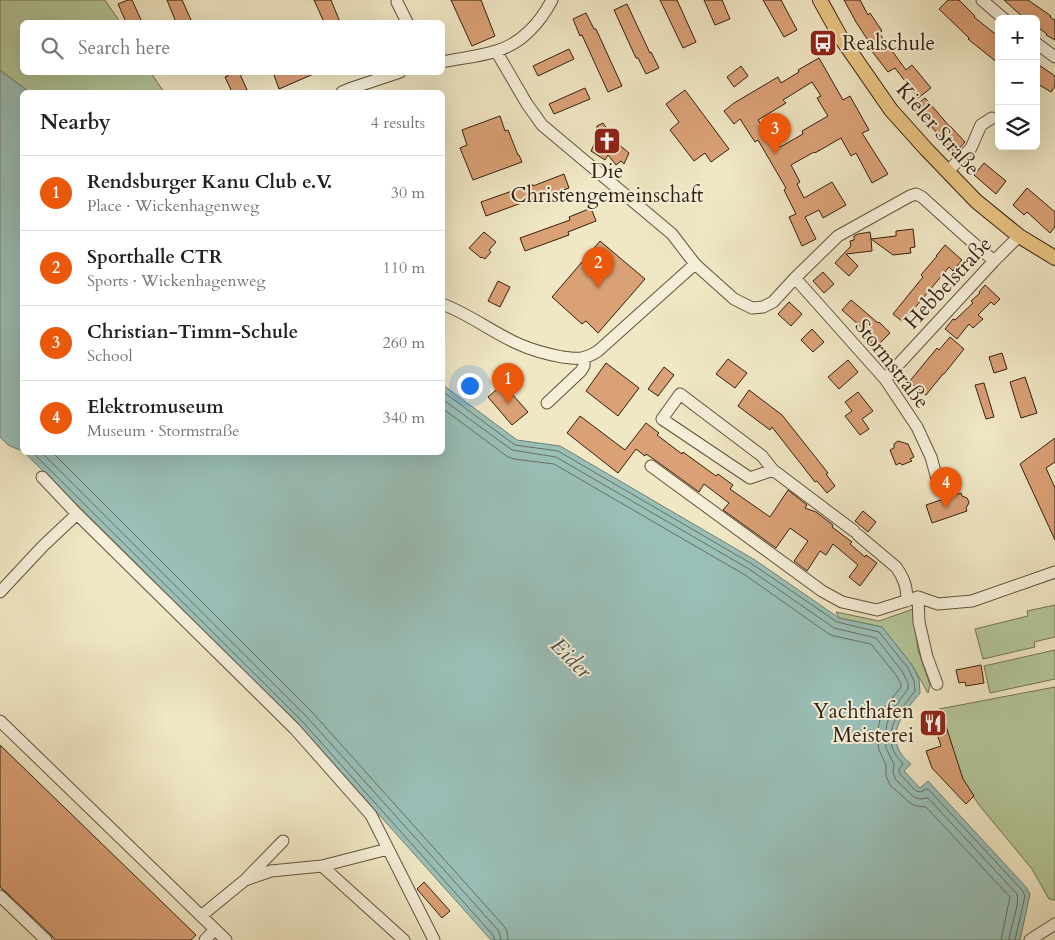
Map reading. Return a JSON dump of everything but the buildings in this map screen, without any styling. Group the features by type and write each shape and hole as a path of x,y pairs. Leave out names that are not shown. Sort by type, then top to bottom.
{"main road":[{"name":"Kieler Straße","path":"820,0 842,38 892,110 947,172 976,201 1019,236 1055,258"}],"street":[{"path":"445,61 496,51 518,41 536,24 552,0"},
{"path":"982,0 999,15"},
{"path":"397,2 406,20"},
{"path":"1040,46 1055,57"},
{"path":"496,51 527,104 542,125 672,234 695,264 734,299 752,308 773,302 838,236 916,194 922,197 994,261"},
{"path":"347,90 391,75"},
{"path":"947,172 971,148 981,125 992,118"},
{"name":"Hebbelstraße","path":"885,379 1019,236"},
{"path":"445,305 478,321 520,345 542,353 584,359 598,351 695,264"},
{"name":"Stormstraße","path":"795,278 885,379 917,427 931,457 939,486"},
{"path":"547,403 582,371 584,359"},
{"path":"773,470 750,478 662,419 680,394 762,456 773,470 856,533 896,567 901,573 913,599 927,657 937,684"},
{"path":"652,466 822,591 842,602 877,610 913,599 938,604 972,601 1055,572"},
{"path":"42,477 294,729 371,815 434,940"},
{"path":"0,592 43,546 77,514"},
{"path":"0,721 226,940"},
{"path":"201,916 245,880 283,841"},
{"path":"245,880 271,870 322,866 388,849"},
{"path":"322,866 404,940"},
{"path":"0,896 46,940"},
{"path":"1030,940 1055,924"},
{"path":"205,940 215,929"}],"green space":[{"path":"0,0 105,0 119,20 20,20 20,75 152,75 163,90 26,90 0,70"},
{"path":"1055,605 1055,637 1034,642 1035,647 983,659 975,629 1028,616 1027,611"},
{"path":"913,609 918,650 930,685 928,693 912,665 882,627 839,618 836,612 879,621"},
{"path":"1055,650 1055,679 990,693 984,666"},
{"path":"1055,687 1055,900 1049,899 1032,869 979,805 963,781 939,709"}],"water":[{"path":"0,70 26,90 20,90 20,450 8,445 0,437"},
{"name":"Eider","path":"445,386 517,440 560,446 755,560 839,618 882,627 912,665 919,679 920,693 900,720 897,728 897,744 900,752 911,764 904,771 920,788 928,781 1026,887 1030,894 1020,940 491,940 298,724 27,455 445,455"}],"place":[{"name":"Realschule","path":"823,43"},
{"name":"Die Christengemeinschaft","path":"607,141"},
{"name":"Christian-Timm-Schule","path":"775,154"},
{"name":"Sporthalle CTR","path":"598,288"},
{"name":"Rendsburger Kanu Club e.V.","path":"508,404"},
{"name":"Elektromuseum","path":"946,508"},
{"name":"Yachthafen Meisterei","path":"933,723"}]}
